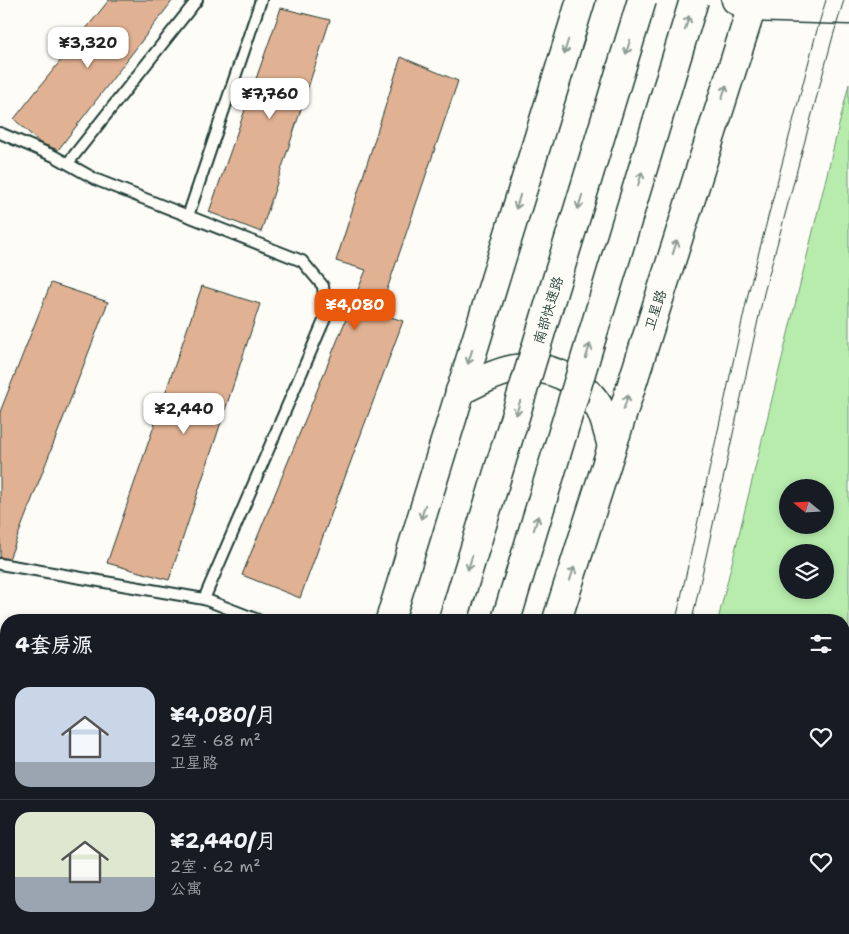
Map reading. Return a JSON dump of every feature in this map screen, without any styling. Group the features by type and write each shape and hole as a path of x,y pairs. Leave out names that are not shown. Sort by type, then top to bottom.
{"main road":[{"path":"392,614 581,0"},
{"name":"南部快速路","path":"455,614 642,0"},
{"path":"508,614 694,0"},
{"path":"747,2 849,10"},
{"name":"卫星路","path":"559,614 747,2"},
{"path":"460,391 494,374 523,367 557,372 584,387 600,408 612,446"}],"lane":[{"path":"68,163 197,0"},
{"path":"188,216 261,0"},
{"path":"0,133 54,156 97,180 302,261 323,286 326,316 204,599"},
{"path":"0,564 204,599 243,614"}],"green space":[{"path":"849,84 849,614 719,614"}],"building":[{"path":"109,0 173,0 58,150 40,143 14,119"},
{"path":"281,8 330,20 261,232 209,212"},
{"path":"401,57 458,81 379,313 403,321 300,598 242,575 366,270 336,261"},
{"path":"51,283 108,302 9,559 0,557 0,412"},
{"path":"202,286 260,304 169,580 107,563"}],"tram line":[{"path":"677,614 749,290 826,0"},
{"path":"693,614 764,293 844,0"}]}
